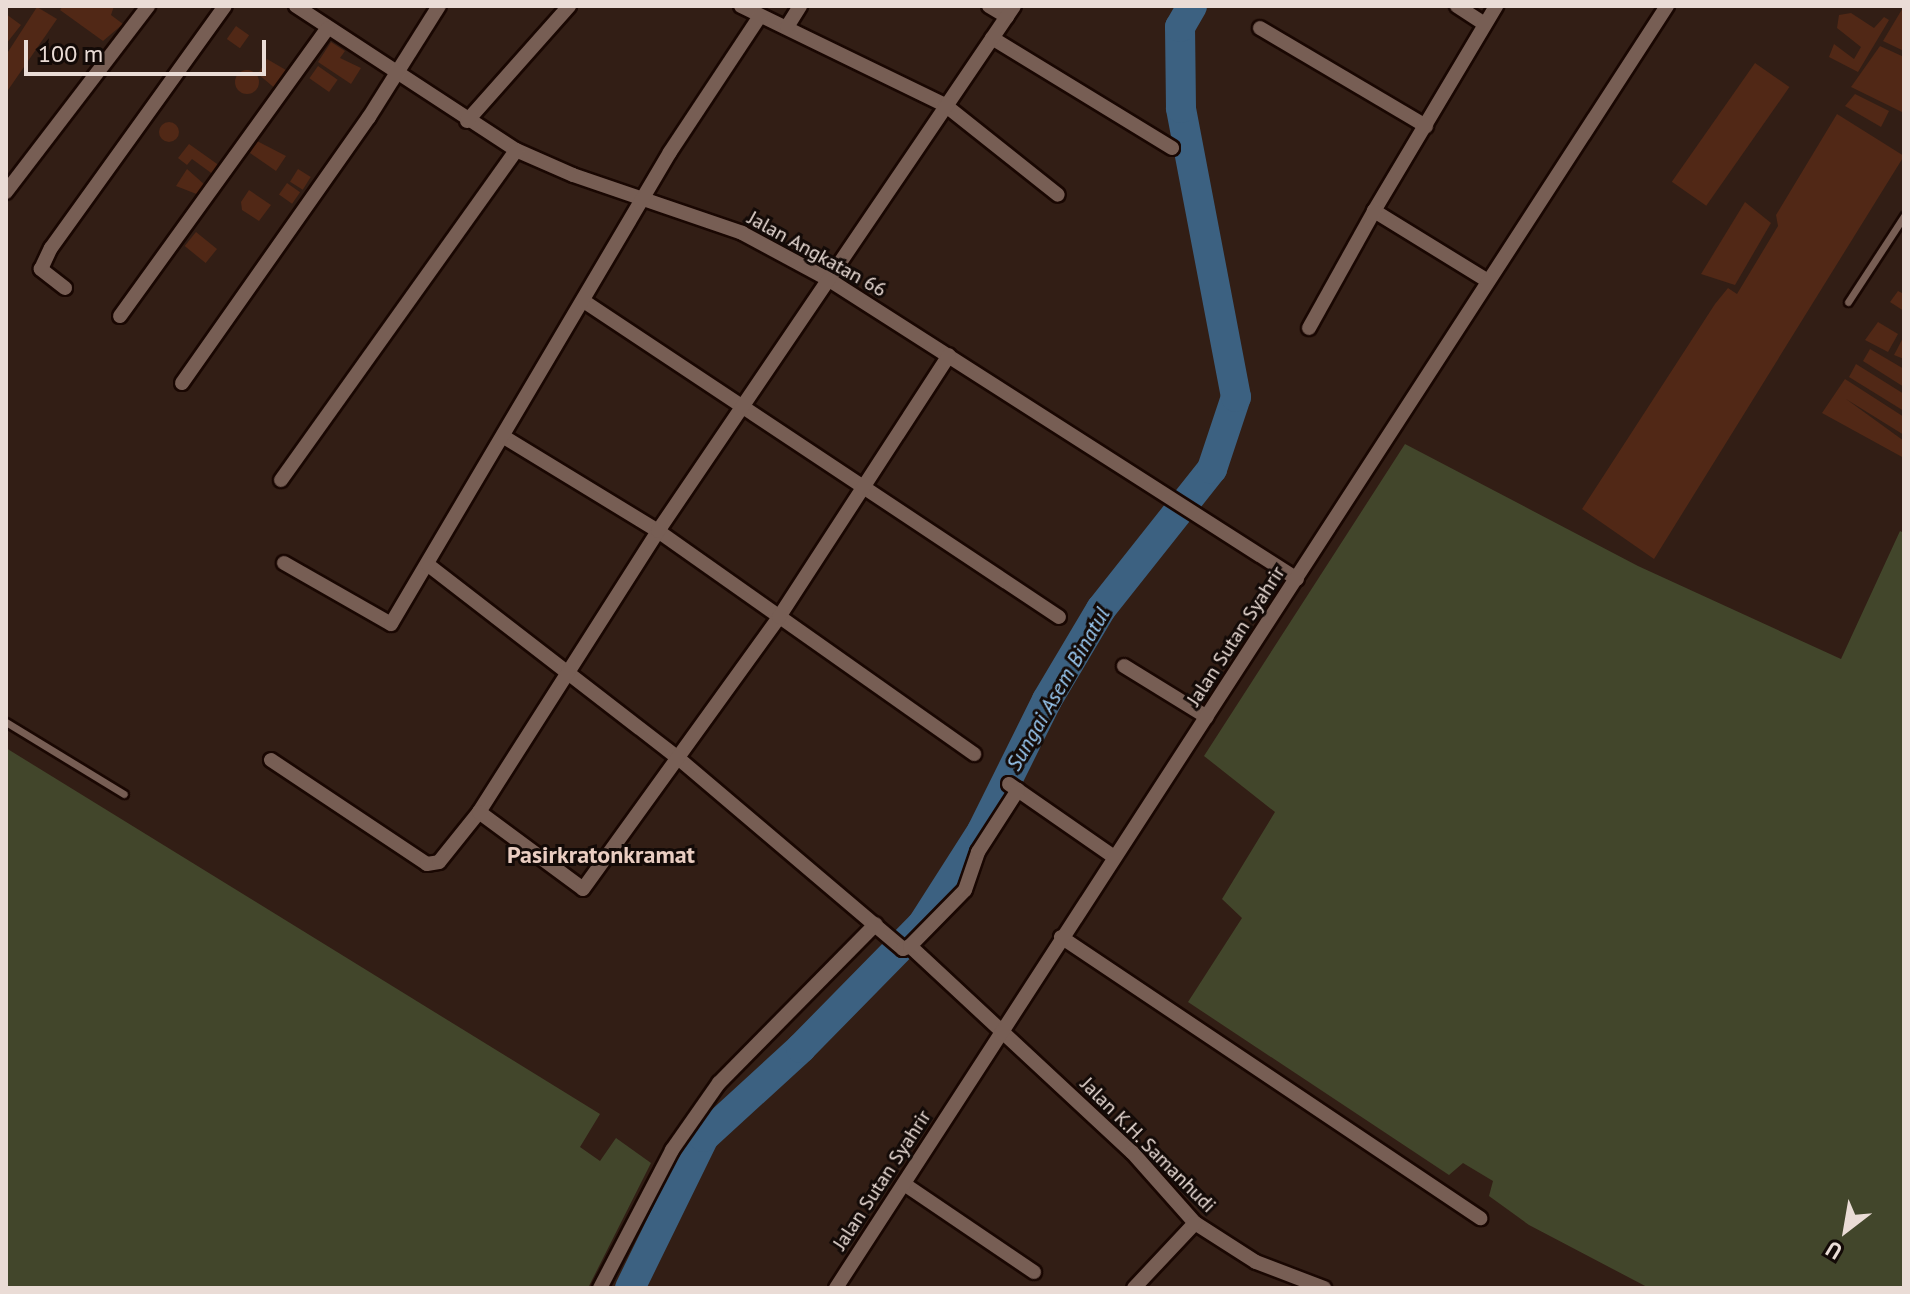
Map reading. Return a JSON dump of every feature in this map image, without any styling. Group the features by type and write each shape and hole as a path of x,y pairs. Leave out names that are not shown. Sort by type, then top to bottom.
{"street":[{"path":"6,192 148,6"},
{"path":"65,288 41,269 51,248 225,6"},
{"name":"Jalan Angkatan 66","path":"296,6 467,121 516,150 573,175 644,196 742,233 831,281 1189,513 1297,579"},
{"path":"182,383 398,73 439,6"},
{"path":"467,121 569,6"},
{"path":"741,6 945,105 1058,195"},
{"path":"787,27 800,6"},
{"path":"271,760 431,866 479,812 658,531 831,281 945,105 1010,12 989,6"},
{"path":"1457,6 1485,24"},
{"path":"1309,328 1374,211 1496,6"},
{"name":"Jalan Sutan Syahrir","path":"836,1288 999,1031 1297,579 1667,6"},
{"path":"284,563 387,625 585,302 644,196 760,16"},
{"path":"120,316 328,28"},
{"path":"1260,28 1426,126"},
{"path":"992,38 1172,148"},
{"path":"281,480 516,150"},
{"path":"1374,211 1488,281"},
{"path":"585,302 1059,617"},
{"path":"479,812 581,890 779,617 949,355"},
{"path":"504,437 658,531 974,754"},
{"name":"Jalan K.H. Samanhudi","path":"427,564 570,671 906,947 1132,1152 1195,1223 1256,1262 1324,1288"},
{"path":"1124,666 1207,717"},
{"path":"906,947 965,890 978,852 1014,787 1114,857"},
{"path":"600,1288 672,1150 719,1083 877,925"},
{"path":"1061,937 1480,1218"},
{"path":"904,1184 1034,1272"},
{"path":"1134,1288 1195,1223"}],"lane":[{"path":"1848,302 1904,216"},
{"path":"6,722 124,794"}],"green space":[{"path":"1405,444 1638,566 1841,659 1900,531 1904,533 1904,1288 1649,1288 1529,1225 1489,1196 1493,1181 1463,1163 1449,1175 1188,1002 1242,918 1222,899 1275,812 1204,756"},
{"path":"6,748 600,1114 580,1147 600,1161 616,1138 651,1163 588,1288 6,1288"}],"building":[{"path":"63,6 114,6 111,15 123,24 103,41 60,10"},
{"path":"1904,6 1904,51 1883,41"},
{"path":"37,7 57,19 6,93 6,55"},
{"path":"1851,13 1874,28 1884,17 1889,20 1858,72 1829,57 1834,44 1854,59 1861,47 1837,28 1839,15"},
{"path":"6,14 21,25 6,44"},
{"path":"236,26 249,35 240,48 227,39"},
{"path":"331,42 345,51 340,58 361,68 351,84 318,62"},
{"path":"1880,46 1904,57 1904,113 1851,87"},
{"path":"267,59 291,73 277,90 258,74"},
{"path":"1755,63 1789,87 1706,206 1672,182"},
{"path":"318,66 338,80 329,92 309,78"},
{"path":"247,70 255,74 259,82 255,90 247,94 239,90 235,82 239,74"},
{"path":"1855,94 1889,111 1881,127 1845,106"},
{"path":"1837,114 1904,156 1654,559 1582,509 1715,304 1728,288 1737,294 1778,226 1776,215"},
{"path":"169,122 176,125 179,132 176,139 169,142 162,139 159,132 162,125"},
{"path":"257,141 286,156 276,171 250,153"},
{"path":"189,144 220,166 214,175 192,159 187,165 178,158"},
{"path":"187,169 205,185 199,195 176,186"},
{"path":"298,169 311,177 303,190 290,182"},
{"path":"287,183 300,192 292,204 279,194"},
{"path":"249,190 271,205 259,221 242,210 241,202"},
{"path":"1745,202 1771,223 1735,285 1701,274"},
{"path":"196,232 217,249 206,263 185,246"},
{"path":"1898,291 1904,294 1904,311 1890,302"},
{"path":"1878,322 1898,334 1888,352 1865,340"},
{"path":"1904,336 1904,359 1894,355"},
{"path":"1870,349 1904,369 1904,387 1863,361"},
{"path":"1856,364 1904,394 1904,411 1849,377"},
{"path":"1845,379 1904,417 1904,435 1846,399 1904,441 1904,458 1822,413"}],"waterway":[{"name":"Sungai Asem Binatul","path":"630,1288 704,1137 801,1048 922,925 982,831 1047,700 1101,609 1212,469 1236,397 1181,108 1180,27 1192,6"}],"district":[{"name":"Pasirkratonkramat","path":"601,855"}]}
